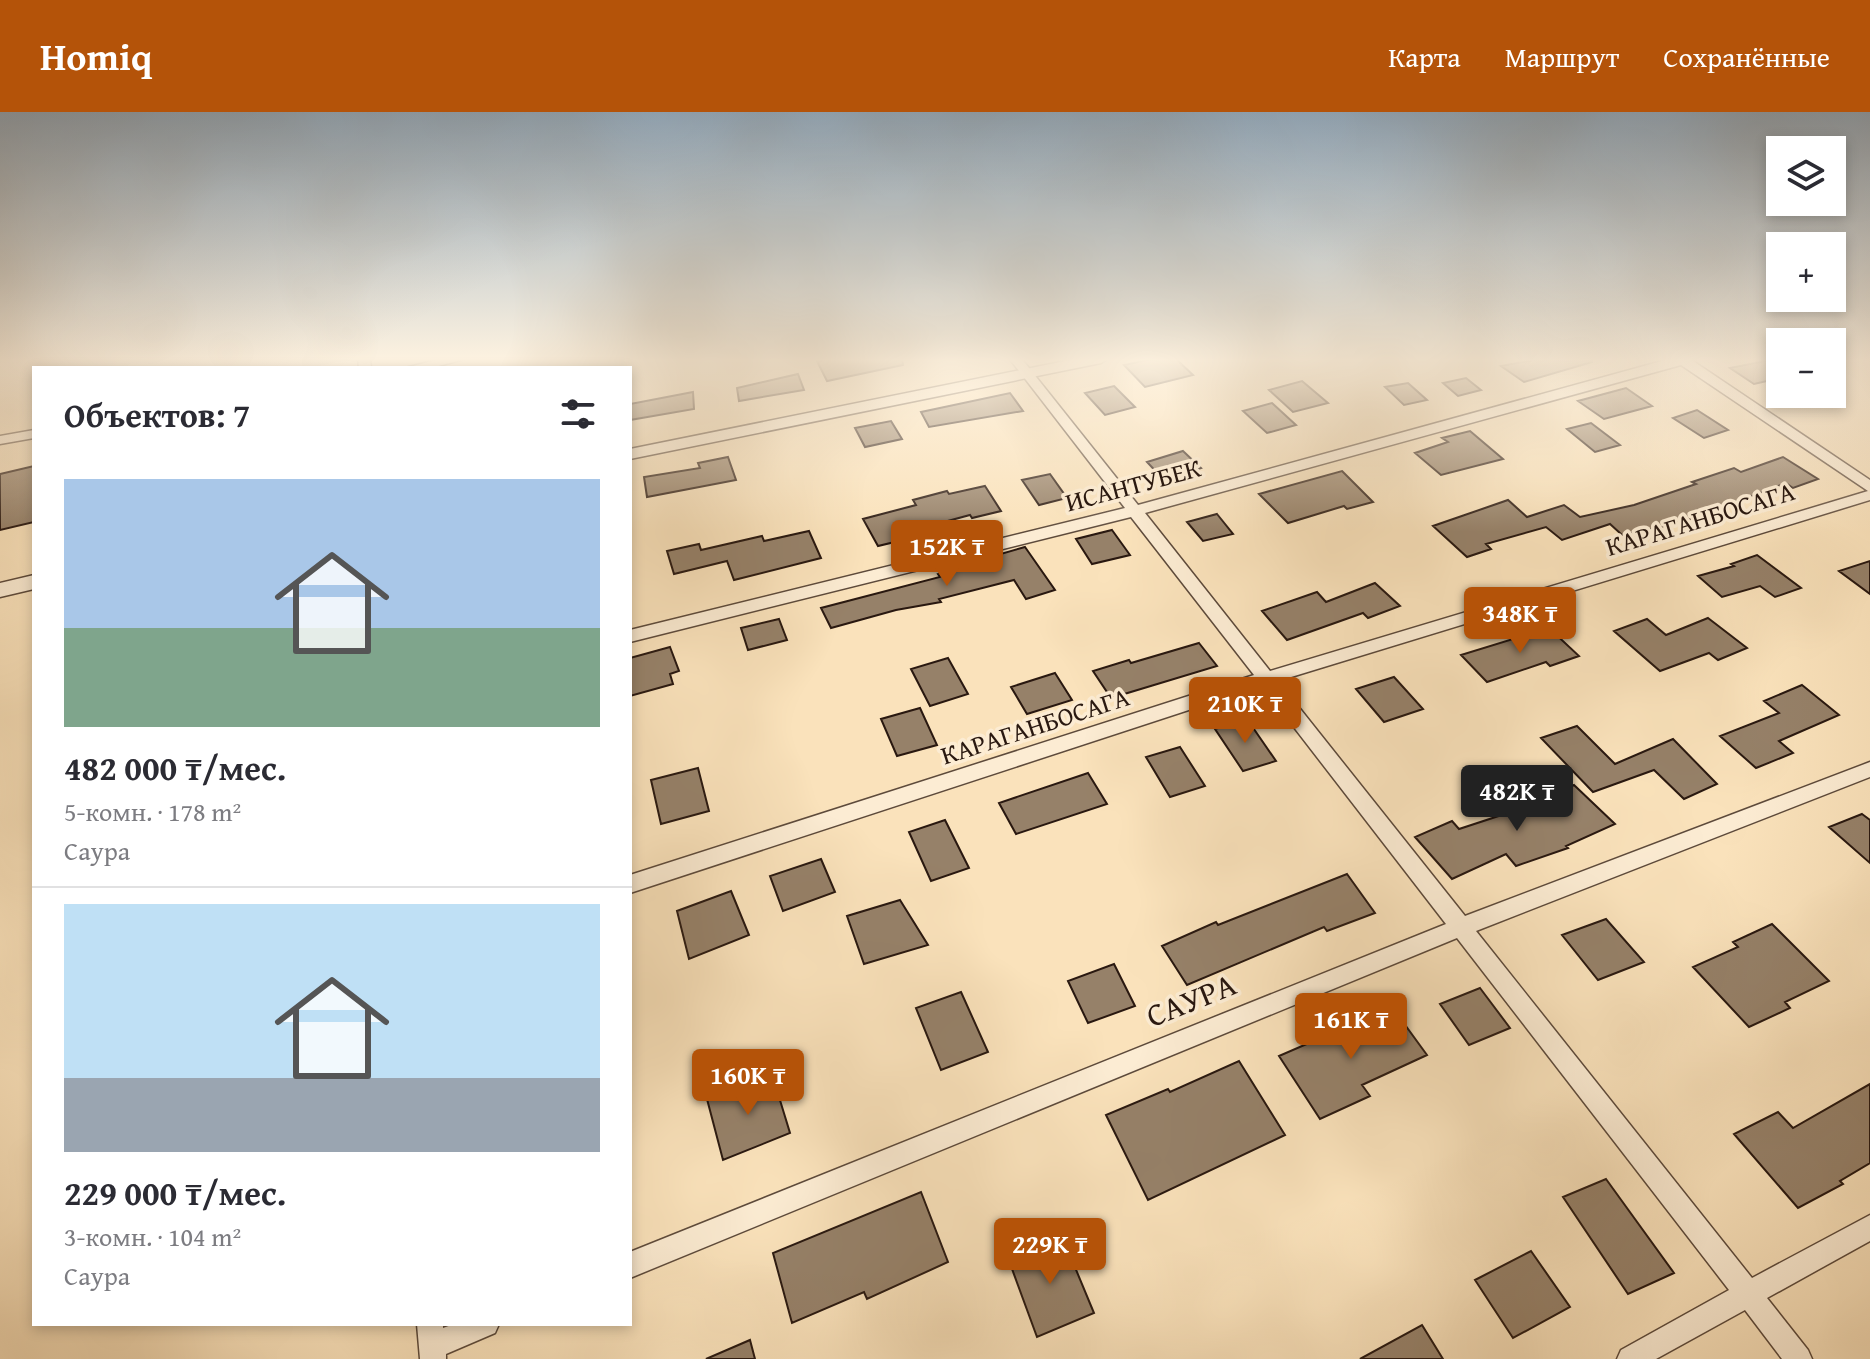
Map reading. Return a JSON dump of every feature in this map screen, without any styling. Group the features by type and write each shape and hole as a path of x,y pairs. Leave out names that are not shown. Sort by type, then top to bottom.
{"street":[{"path":"632,454 818,416"},
{"path":"1061,416 1799,1359"},
{"name":"ИСАНТУБЕК","path":"632,636 1134,511 1475,416"},
{"path":"1768,416 1870,487"},
{"path":"0,440 32,434"},
{"name":"КАРАГАНБОСАГА","path":"632,883 1266,678 1870,495"},
{"path":"0,590 32,582"},
{"name":"САУРА","path":"632,1264 1461,927 1870,769"},
{"path":"1630,1359 1870,1227"},
{"path":"432,1343 480,1326"}],"building":[{"path":"923,416 992,416 929,427"},
{"path":"1249,416 1286,416 1296,425 1267,433"},
{"path":"1707,416 1728,430 1704,438 1673,418"},
{"path":"891,421 902,439 865,447 855,428"},
{"path":"1591,423 1620,445 1595,452 1567,429"},
{"path":"1470,431 1503,459 1441,475 1415,453 1448,442 1442,438"},
{"path":"1183,451 1201,468 1164,480 1147,462"},
{"path":"728,457 736,480 647,497 644,477 700,468 698,463"},
{"path":"1783,457 1818,479 1793,488 1786,483 1680,523 1622,535 1610,524 1562,540 1546,527 1486,544 1491,549 1467,557 1433,526 1508,500 1527,517 1564,505 1580,517 1634,505 1734,468 1741,472"},
{"path":"32,466 32,522 0,530 0,474"},
{"path":"1342,471 1373,502 1347,509 1344,506 1288,523 1259,494"},
{"path":"1050,474 1067,498 1039,505 1022,480"},
{"path":"985,486 1001,511 972,518 970,515 903,533 907,539 878,546 863,519 916,505 913,500"},
{"path":"1217,514 1233,534 1203,541 1187,522"},
{"path":"1112,530 1130,555 1092,564 1076,539"},
{"path":"809,531 821,558 734,580 727,561 674,574 667,551 699,544 701,550 762,536 764,541"},
{"path":"1025,547 1055,590 1026,599 1014,580 939,599 941,602 896,610 831,628 821,608 940,577 938,574 999,558 997,555"},
{"path":"1757,555 1801,588 1775,597 1760,586 1722,597 1698,576 1734,566 1731,564"},
{"path":"1870,561 1870,594 1839,571"},
{"path":"1375,583 1400,606 1368,618 1363,613 1287,640 1262,611 1317,592 1326,602"},
{"path":"1708,618 1747,648 1718,660 1709,653 1660,671 1614,631 1647,619 1666,635"},
{"path":"779,619 787,640 748,650 741,628"},
{"path":"1549,628 1579,656 1550,666 1546,662 1487,682 1461,655"},
{"path":"1199,643 1217,666 1111,698 1093,671 1129,660 1131,663"},
{"path":"670,647 679,671 670,674 673,684 632,695 632,657"},
{"path":"948,658 968,694 930,706 911,669"},
{"path":"1055,673 1072,700 1027,714 1011,687"},
{"path":"1394,677 1423,709 1384,722 1356,689"},
{"path":"1802,685 1839,715 1779,741 1793,753 1756,768 1720,736 1779,713 1764,701"},
{"path":"920,708 937,745 897,756 881,719"},
{"path":"1247,719 1276,761 1243,771 1215,729"},
{"path":"1577,726 1615,764 1673,739 1717,784 1684,799 1654,770 1593,792 1541,738"},
{"path":"1180,747 1205,786 1170,797 1146,757"},
{"path":"698,768 709,811 661,824 651,780"},
{"path":"1088,773 1107,804 1016,834 999,803"},
{"path":"1574,785 1615,824 1566,846 1568,848 1516,866 1506,854 1452,879 1415,837 1452,821 1459,829 1523,808"},
{"path":"1862,814 1870,820 1870,863 1829,827"},
{"path":"945,820 969,868 931,881 909,832"},
{"path":"821,859 835,892 783,911 770,876"},
{"path":"1347,874 1375,913 1327,931 1324,927 1187,985 1162,946 1216,922 1218,925"},
{"path":"731,891 749,935 689,959 677,911"},
{"path":"900,900 928,945 864,964 847,916"},
{"path":"1606,919 1644,962 1598,980 1562,935"},
{"path":"1772,924 1829,981 1785,1002 1790,1008 1749,1027 1693,967 1738,947 1733,942"},
{"path":"1114,964 1135,1006 1088,1023 1068,981"},
{"path":"1480,988 1510,1028 1469,1045 1440,1004"},
{"path":"961,992 988,1052 941,1070 916,1008"},
{"path":"1392,1007 1427,1055 1362,1085 1370,1096 1320,1119 1279,1056"},
{"path":"1239,1061 1285,1135 1148,1200 1106,1115 1168,1089 1170,1092"},
{"path":"772,1074 790,1133 723,1160 707,1099"},
{"path":"1870,1084 1870,1163 1840,1181 1843,1184 1798,1208 1734,1134 1778,1112 1793,1128"},
{"path":"1606,1179 1674,1273 1628,1294 1563,1197"},
{"path":"921,1192 948,1262 867,1299 864,1292 792,1323 773,1253"},
{"path":"1062,1236 1094,1313 1037,1337 1008,1258"},
{"path":"1531,1251 1570,1307 1513,1338 1475,1280"},
{"path":"1422,1325 1443,1359 1360,1359"},
{"path":"750,1340 755,1359 706,1359"}]}
